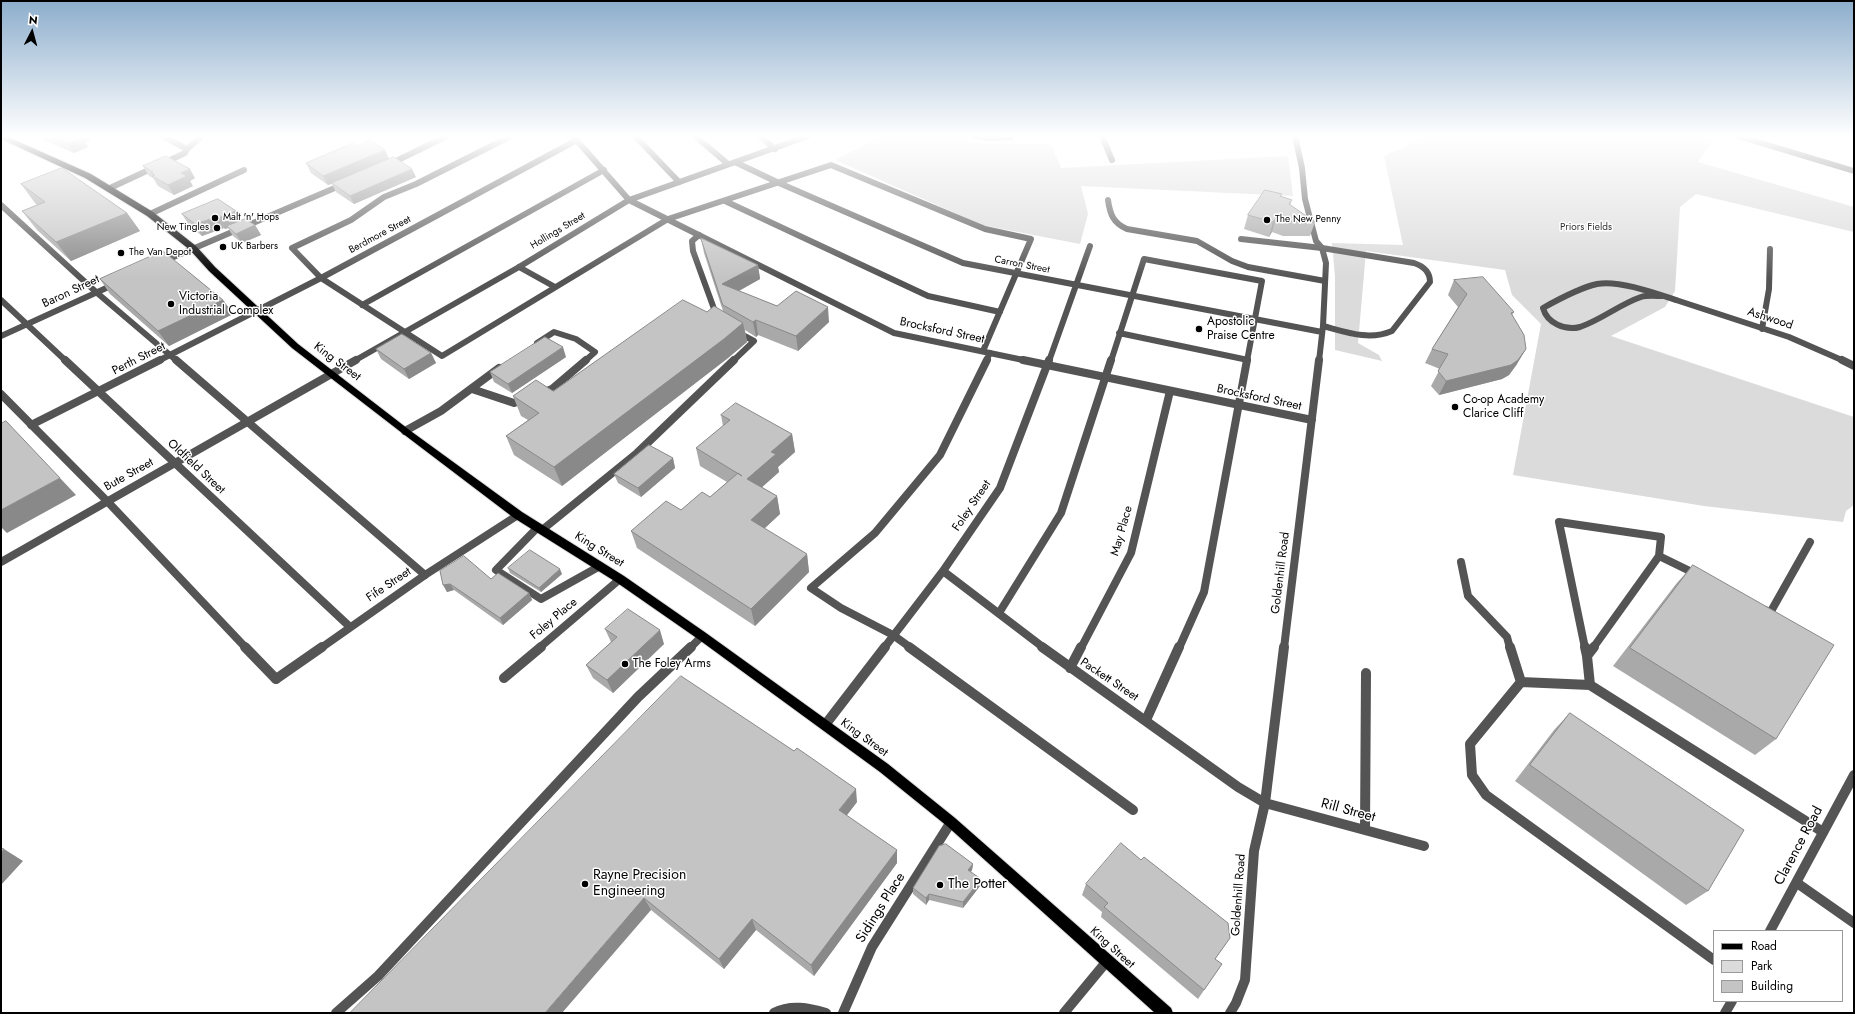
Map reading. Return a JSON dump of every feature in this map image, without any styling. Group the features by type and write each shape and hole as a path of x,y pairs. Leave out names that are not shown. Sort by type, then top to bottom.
{"main road":[{"name":"King Street","path":"101,183 150,214 193,248 212,269 295,346 405,431 518,515 620,579 702,636 884,768 951,822 1166,1013"}],"street":[{"path":"110,188 120,183"},
{"path":"150,214 216,183"},
{"path":"159,264 345,183"},
{"path":"417,183 384,197 352,220 292,248 321,278 404,333 442,356 668,220 778,183"},
{"name":"Berdmore Street","path":"256,311 321,278 493,183"},
{"path":"362,304 580,183"},
{"name":"Brocksford Street","path":"615,183 629,200 894,333 1312,420"},
{"name":"Hollings Street","path":"332,374 519,267 629,200 675,183"},
{"name":"Carron Street","path":"780,183 963,263 1077,286 1358,335 1377,337 1386,335 1392,331 1430,282 1430,276 1422,266 1414,263 1322,248"},
{"path":"876,183 985,229 1031,239 1000,312 987,352 940,455 875,533 811,588 841,608 893,635 1133,810"},
{"name":"Goldenhill Road","path":"1230,1013 1236,1003 1245,980 1254,851 1265,803 1323,329 1326,263 1322,248 1316,241 1305,199 1303,183"},
{"path":"1108,200 1112,218 1121,226 1191,240 1209,247 1226,259 1247,267 1325,281"},
{"path":"725,201 928,296 1000,312"},
{"path":"1,205 96,292 248,421 425,575"},
{"path":"699,235 692,241 693,251 719,321"},
{"path":"1241,239 1284,245 1322,248"},
{"name":"Foley Street","path":"825,725 943,571 1000,488 1030,413 1077,286 1090,246"},
{"path":"1762,329 1769,302 1771,268 1770,249"},
{"path":"999,613 1061,513 1144,259 1262,281 1204,592 1146,720"},
{"path":"519,267 555,287"},
{"name":"Baron Street","path":"1,336 124,280"},
{"path":"1598,284 1607,284 1662,296 1642,296 1579,327 1568,328 1558,325 1548,320 1544,314 1544,308 1548,305 1598,284"},
{"name":"Ashwood","path":"1662,296 1803,342 1835,355 1854,366"},
{"name":"Oldfield Street","path":"1,300 26,325 99,391 174,464 350,627"},
{"name":"Perth Street","path":"31,425 256,311"},
{"path":"600,566 541,598 496,570 540,529 637,453 754,341 733,329"},
{"path":"472,389 514,403 552,389 595,352 586,344 570,335 554,332 528,349"},
{"path":"1119,333 1248,360"},
{"path":"405,431 441,411 508,362"},
{"name":"Bute Street","path":"1,562 332,374"},
{"name":"May Place","path":"1070,668 1131,553 1170,391"},
{"path":"1,394 107,501"},
{"name":"Fife Street","path":"107,501 276,680 425,575 518,515"},
{"path":"1587,656 1659,556 1661,537 1559,522 1587,656 1590,685"},
{"path":"1756,605 1770,612 1810,542"},
{"path":"1659,556 1708,581"},
{"path":"1461,562 1468,596 1507,637 1521,682"},
{"name":"Packett Street","path":"943,571 1070,668 1146,720 1238,787 1265,803"},
{"name":"Foley Place","path":"504,678 620,579"},
{"path":"336,1013 378,976 638,697 702,636"},
{"path":"1365,830 1366,673"},
{"path":"1521,682 1590,685 1823,832"},
{"path":"1521,682 1470,744 1472,776 1486,794 1713,959"},
{"name":"Clarence Road","path":"1771,930 1854,774"},
{"name":"Rill Street","path":"1265,803 1424,846"},
{"name":"Sidings Place","path":"843,1013 872,947 951,822"},
{"path":"1797,883 1854,922"},
{"path":"1064,1013 1107,961"},
{"path":"1725,1013 1731,1002"},
{"path":"774,1013 778,1010 799,1007 813,1008 826,1013"}],"green space":[{"path":"888,183 1291,183 1293,196 1081,186 1088,214 1080,244 982,225"},
{"name":"Priors Fields","path":"1390,183 1772,183 1854,207 1854,232 1696,194 1680,207 1675,291 1665,307 1611,336 1854,417 1854,505 1846,511 1843,522 1704,506 1513,475 1541,324 1512,295 1505,270 1366,251 1358,343 1379,355 1382,361 1335,350 1335,277 1332,243 1403,245"}],"building":[{"path":"84,183 127,213 56,242 22,211 45,202 21,184"},
{"path":"332,183 379,183 350,196"},
{"path":"1265,190 1282,194 1280,196 1292,200 1289,204 1315,222 1288,221 1276,218 1273,222 1248,215"},
{"path":"218,199 236,211 218,218 217,217 195,224 182,214"},
{"path":"245,219 255,225 236,234 227,226"},
{"path":"701,238 758,265 722,284 777,306 796,291 828,307 796,336 756,320 753,322 723,305"},
{"name":"Victoria Industrial Complex","path":"163,251 223,300 158,331 100,279"},
{"path":"1483,277 1514,312 1511,313 1524,335 1526,349 1518,360 1511,365 1446,381 1438,371 1448,354 1432,349 1467,294 1454,280"},
{"path":"683,300 707,312 714,306 743,323 724,339 554,467 506,436 539,413 513,396 536,380 553,391"},
{"path":"402,334 431,353 404,369 376,349"},
{"path":"545,337 563,347 508,384 490,372"},
{"path":"736,403 792,434 771,452 776,454 747,479 777,496 751,520 807,554 751,609 631,531 666,501 681,510 702,492 710,497 738,473 696,448 730,420 721,415"},
{"path":"6,421 60,478 1,510 1,424"},
{"path":"649,445 673,458 638,488 614,474"},
{"path":"530,550 560,569 539,588 508,568"},
{"path":"464,556 491,579 498,573 529,593 500,618 450,584 443,585 440,571"},
{"path":"1693,565 1834,645 1776,739 1630,648"},
{"path":"628,609 660,630 607,680 586,665 617,637 605,629"},
{"path":"681,676 794,751 797,748 856,789 839,810 897,850 811,965 752,919 719,959 644,898 545,1013 350,1013"},
{"path":"1570,713 1744,830 1708,891 1530,765"},
{"path":"1121,843 1141,860 1144,857 1228,923 1230,938 1215,959 1222,964 1204,990 1104,907 1108,903 1086,884"},
{"name":"The Potter","path":"946,844 973,864 968,870 981,879 963,902 929,894 926,898 913,888 939,846"}],"place":[{"name":"Malt 'n' Hops","path":"215,218"},
{"name":"The New Penny","path":"1267,220"},
{"name":"New Tingles","path":"217,228"},
{"name":"UK Barbers","path":"223,247"},
{"name":"The Van Depot","path":"121,253"},
{"name":"Victoria Industrial Complex","path":"171,304"},
{"name":"Apostolic Praise Centre","path":"1199,329"},
{"name":"Co-op Academy Clarice Cliff","path":"1455,407"},
{"name":"The Foley Arms","path":"625,664"},
{"name":"Rayne Precision Engineering","path":"585,884"},
{"name":"The Potter","path":"940,885"}]}
